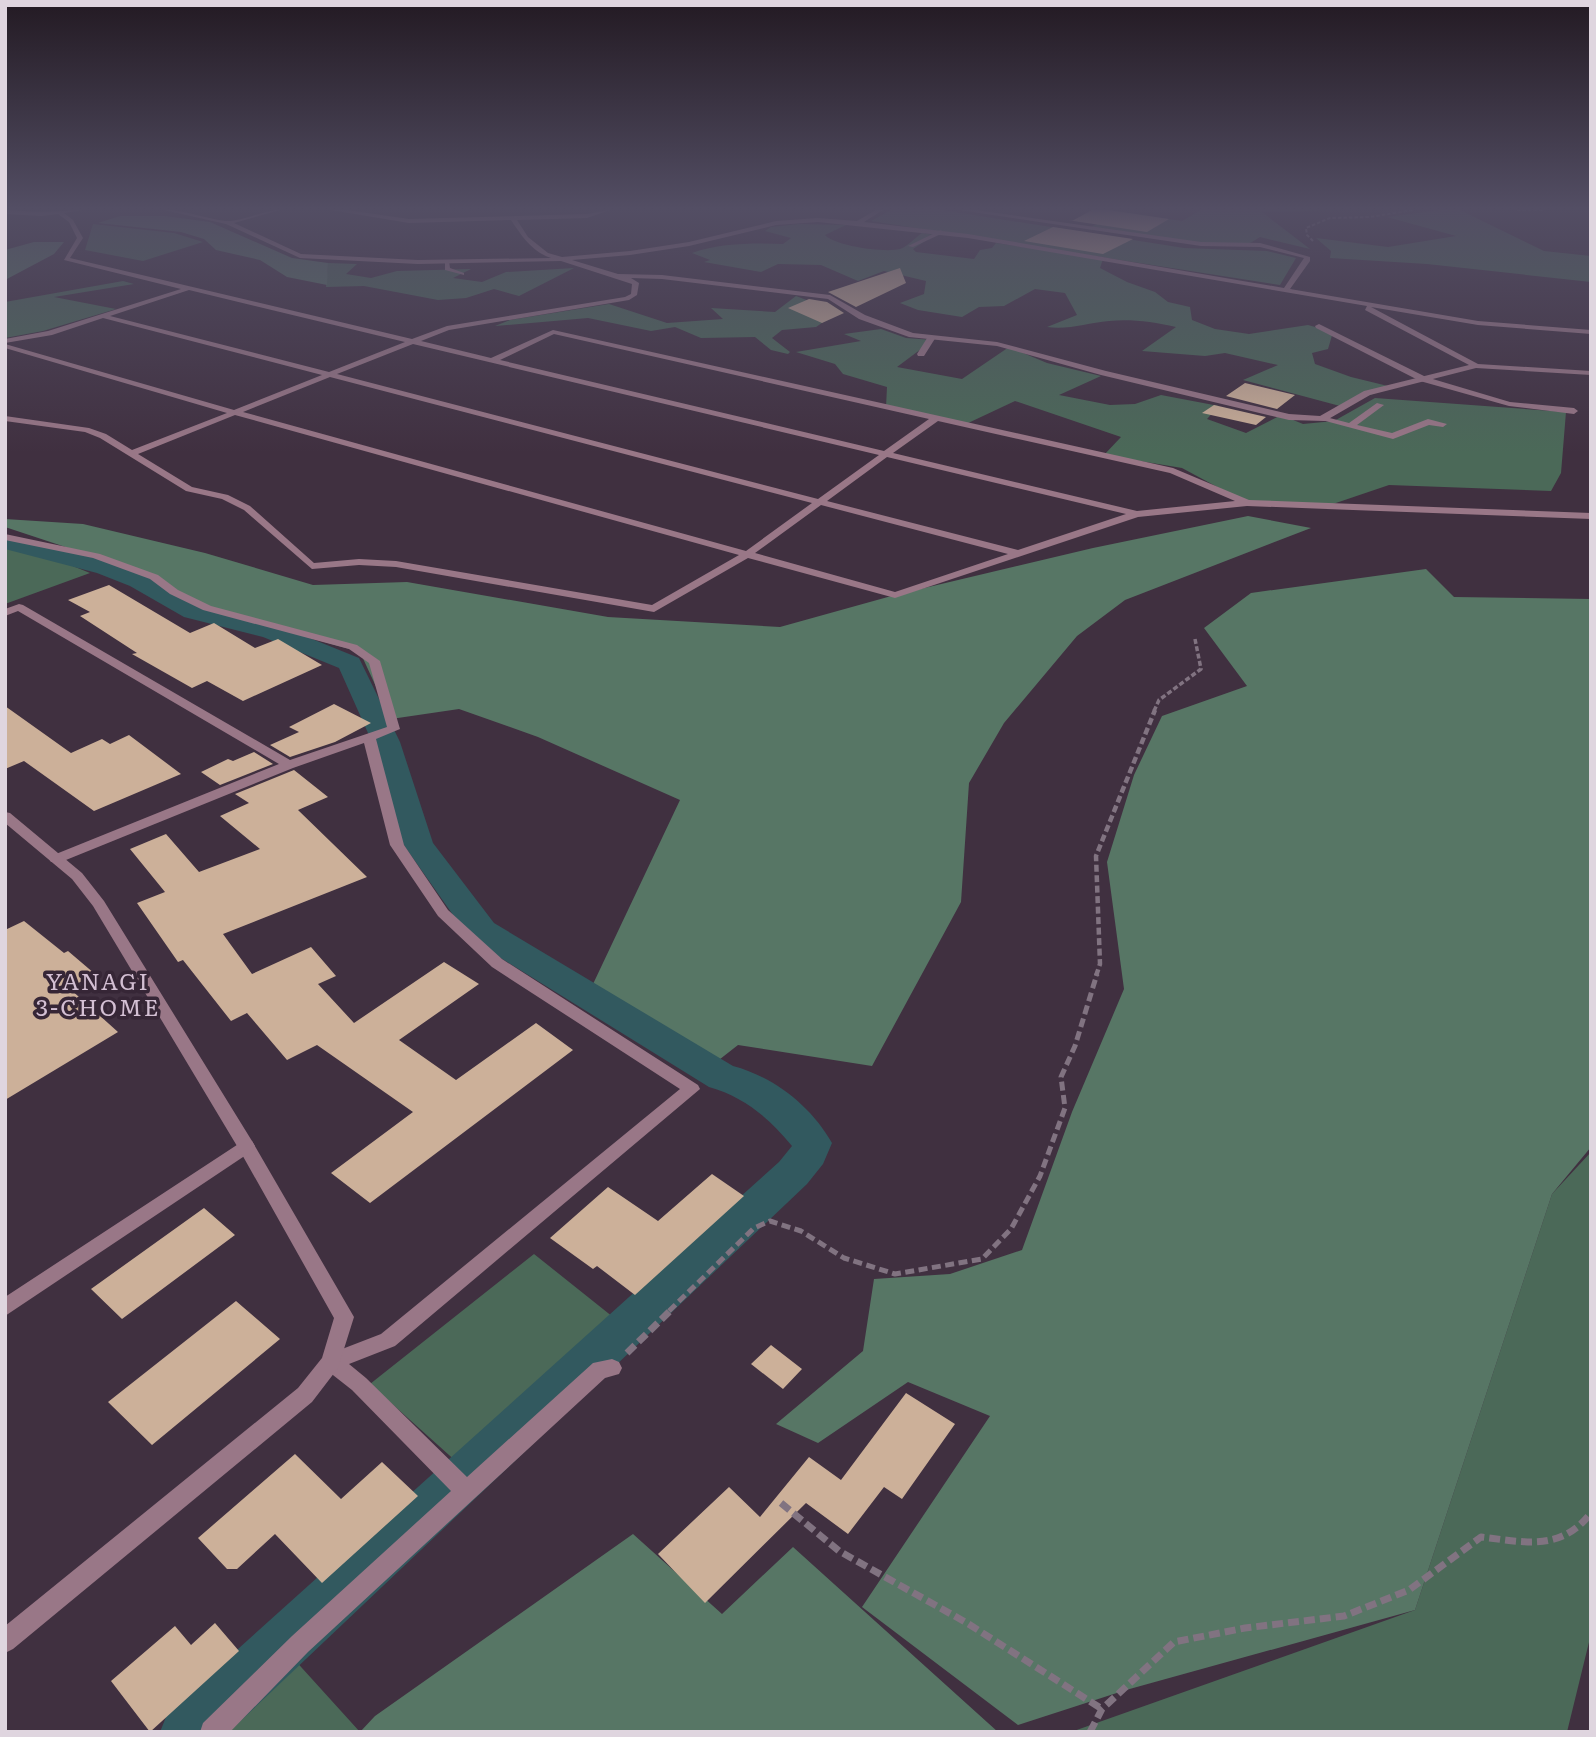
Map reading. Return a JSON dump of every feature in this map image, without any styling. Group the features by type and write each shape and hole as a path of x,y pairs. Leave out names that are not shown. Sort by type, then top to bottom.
{"street":[{"path":"5,343 49,333 182,291"},
{"path":"197,291 1137,514"},
{"path":"133,453 447,328 627,299 635,295 635,291"},
{"path":"782,291 830,297 862,317 912,335 997,344 1104,373 1289,417 1322,419 1393,436 1428,422 1443,424"},
{"path":"1292,291 1478,323 1591,332"},
{"path":"1357,302 1476,366"},
{"path":"103,316 1018,553"},
{"path":"1319,326 1423,379 1509,404 1574,411"},
{"path":"491,361 553,332 1173,471 1247,503"},
{"path":"921,354 932,337"},
{"path":"5,343 233,412 895,595 1137,514 1247,503 1591,516"},
{"path":"1322,419 1367,393 1476,366 1591,373"},
{"path":"1350,426 1380,405"},
{"path":"5,418 86,430 133,453 189,489 225,497 247,508 312,566 359,562 396,564 654,609 749,553 936,418"},
{"path":"5,537 96,556 154,577 174,592 207,608 352,647 374,661 394,729 289,765 56,859"},
{"path":"5,613 19,607 289,765"},
{"path":"331,1362 388,1340 692,1089 497,962 443,913 397,845 369,737"},
{"path":"5,816 76,876 99,904 246,1146 344,1317 331,1362 305,1395 5,1642"},
{"path":"5,1308 246,1146"},
{"path":"331,1362 359,1384 467,1492"},
{"path":"212,1732 300,1644 600,1369 612,1368"}],"path":[{"path":"612,1368 754,1228 770,1221 801,1231 844,1258 895,1274 982,1259 1012,1229 1040,1176 1065,1108 1061,1077 1076,1046 1100,964 1096,856 1159,700 1201,669 1195,639"},
{"path":"780,1503 838,1551 967,1623 1102,1709"},
{"path":"1090,1732 1102,1709 1174,1643 1245,1628 1344,1616 1409,1590 1481,1537 1549,1544 1582,1528 1591,1513"}],"green space":[{"path":"66,291 91,291 54,297 116,309 43,331 5,338 5,302"},
{"path":"391,291 488,291 466,298 438,300"},
{"path":"501,291 529,291 519,296"},
{"path":"924,291 1031,291 1004,306 979,307 962,317 918,310 900,303 924,294"},
{"path":"1050,291 1152,291 1168,302 1190,307 1192,320 1215,329 1249,334 1308,325 1333,332 1328,349 1312,353 1315,364 1351,377 1392,387 1340,406 1243,380 1278,365 1225,353 1205,356 1142,351 1176,327 1126,320 1063,328 1047,327 1077,315 1065,293"},
{"path":"796,296 838,312 816,327 782,330 772,338 790,352 788,354 771,350 755,337 701,338 675,327 651,331 588,318 495,326 510,320 609,304 667,323 723,319 711,308 775,312"},
{"path":"881,329 906,338 933,340 897,367 962,379 1009,347 1047,363 1101,376 1059,395 1110,405 1135,404 1161,395 1219,406 1207,419 1246,433 1281,415 1303,424 1334,421 1375,398 1566,412 1561,473 1551,491 1389,485 1330,505 1247,503 1182,468 1104,455 1121,437 1015,401 966,424 886,407 887,387 843,374 835,364 796,352 861,341 844,334"},
{"path":"1248,516 1311,528 1125,600 1077,636 1004,723 969,783 961,902 872,1066 738,1045 701,1074 585,1001 680,800 538,737 459,709 391,719 360,652 218,612 129,568 5,527 5,519 83,524 205,553 313,585 407,582 608,617 780,627 895,595 1093,548"},
{"path":"5,548 58,560 90,573 5,604"},
{"path":"1426,569 1454,597 1591,599 1591,1147 1552,1194 1415,1610 1126,1690 1018,1725 862,1607 990,1416 908,1382 818,1443 776,1424 863,1351 874,1279 950,1274 1022,1250 1072,1112 1124,989 1107,862 1134,775 1162,716 1247,686 1204,628 1251,593"},
{"path":"1591,1152 1591,1634 1567,1732 1071,1732 1415,1610 1552,1194"},
{"path":"534,1254 618,1321 459,1464 370,1384"},
{"path":"633,1534 722,1614 793,1547 998,1732 360,1732 375,1716"},
{"path":"292,1657 360,1732 221,1732"}],"building":[{"path":"831,291 889,291 856,307 828,292"},
{"path":"809,299 827,302 844,313 822,323 788,308"},
{"path":"1245,383 1295,395 1277,409 1226,396"},
{"path":"1214,405 1266,417 1256,425 1202,413"},
{"path":"109,585 190,633 214,623 255,648 278,639 322,665 243,701 207,681 192,688 132,654 137,653 80,616 90,612 68,600"},
{"path":"334,704 371,723 335,742 290,757 270,745 299,732 289,727"},
{"path":"5,706 71,753 102,739 110,744 129,735 181,774 94,811 24,761 5,769"},
{"path":"254,752 273,764 220,785 201,772 228,759 233,761"},
{"path":"294,770 328,797 298,810 367,877 223,934 252,974 311,947 336,976 318,984 354,1023 444,962 479,984 399,1040 456,1080 536,1023 573,1050 370,1203 331,1173 413,1112 317,1045 287,1060 247,1013 231,1021 183,960 178,962 137,903 165,892 130,849 166,834 199,872 260,849 220,816 249,803 235,794"},
{"path":"24,921 64,953 68,951 95,974 69,988 118,1032 5,1100 5,930"},
{"path":"712,1174 744,1196 635,1295 597,1266 593,1269 550,1238 608,1187 658,1221"},
{"path":"204,1208 235,1235 122,1319 91,1289"},
{"path":"236,1301 280,1339 152,1445 108,1402"},
{"path":"771,1345 802,1369 783,1389 751,1364"},
{"path":"906,1393 955,1424 902,1499 884,1487 848,1534 806,1503 705,1603 658,1554 729,1487 760,1517 809,1457 841,1480"},
{"path":"295,1454 341,1499 382,1462 418,1496 322,1583 275,1534 237,1569 227,1569 198,1538"},
{"path":"215,1623 239,1651 150,1732 111,1681 175,1626 191,1645"}],"waterway":[{"path":"5,542 89,562 138,581 193,612 272,632 350,663 386,742 418,844 482,931 722,1077 761,1093 783,1111 812,1143 809,1153 793,1173 188,1732"}],"district":[{"name":"YANAGI 3-CHOME","path":"98,995"}]}
